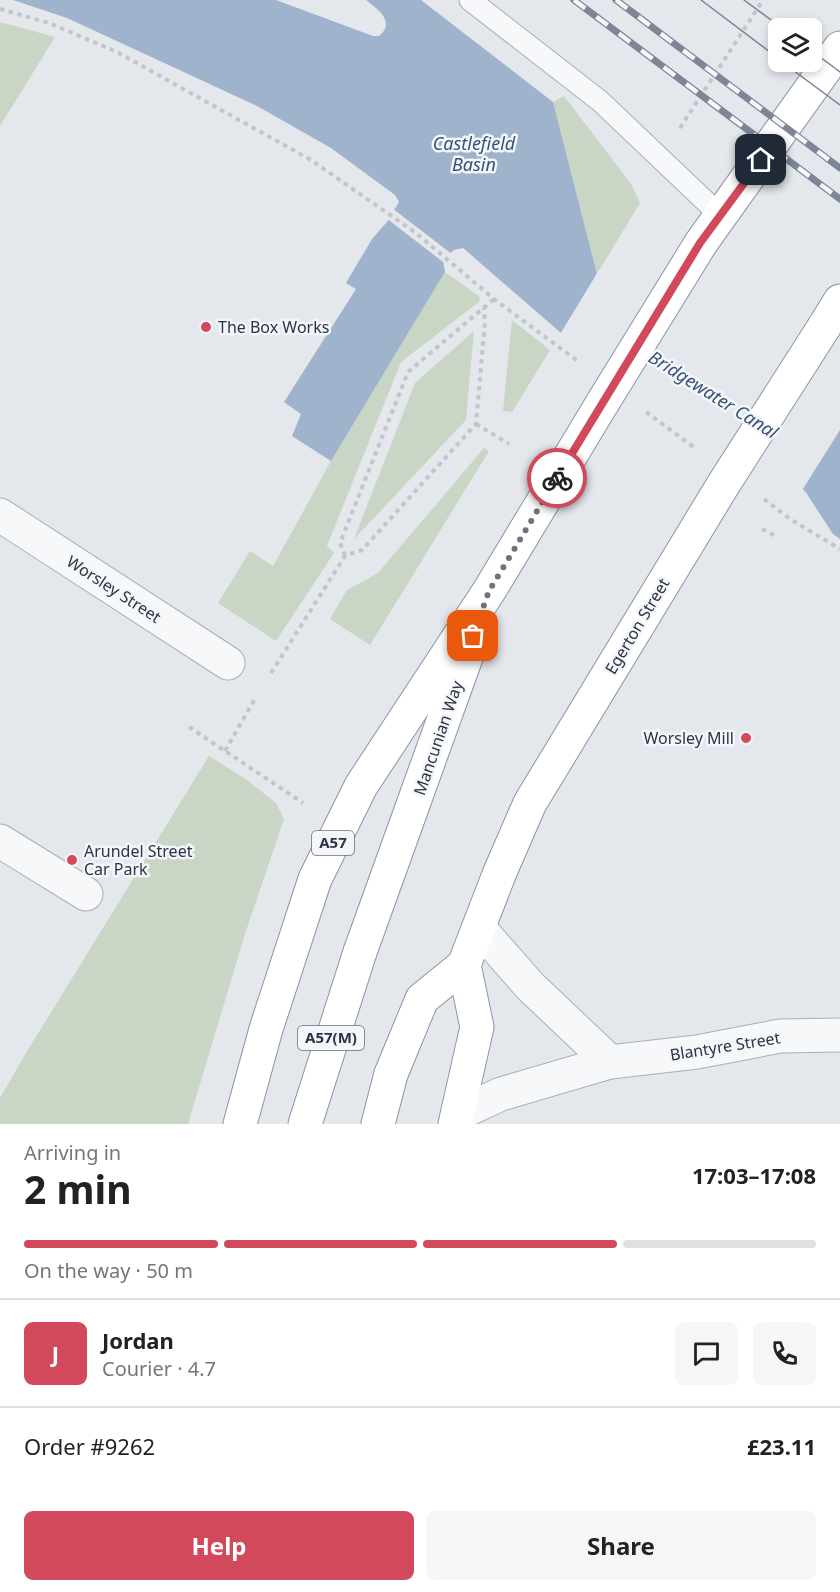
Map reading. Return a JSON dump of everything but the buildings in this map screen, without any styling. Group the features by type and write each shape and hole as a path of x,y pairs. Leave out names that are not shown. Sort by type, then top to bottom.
{"highway":[{"name":"A57","path":"240,1124 267,1029 315,879 361,786 489,591 700,243 840,48"},
{"name":"Egerton Street","path":"464,965 530,803 723,485 832,314"},
{"name":"Mancunian Way","path":"360,952 489,591"},
{"name":"A57(M)","path":"305,1124 360,952"},
{"path":"378,1124 391,1074 422,999 464,965 477,1027 457,1119"}],"street":[{"name":"Worsley Street","path":"0,515 228,663"},
{"path":"0,841 86,894"},
{"path":"479,928 531,987 610,1062"},
{"name":"Blantyre Street","path":"457,1119 501,1094 610,1062 697,1052 780,1036 840,1035"}],"lane":[{"path":"470,0 600,101 721,216"}],"path":[{"path":"669,167 678,130 763,0"},
{"path":"0,9 49,23 117,52 310,160 450,260 494,299 580,363"},
{"path":"345,556 340,543 408,372 494,299"},
{"path":"269,676 345,556 362,550 476,424 485,322 484,308"},
{"path":"637,405 704,455"},
{"path":"476,424 509,444"},
{"path":"761,498 790,519 840,549"},
{"path":"762,529 777,537"},
{"path":"225,751 257,694"},
{"path":"189,727 303,803"}],"green space":[{"path":"0,22 55,37 0,126"},
{"path":"564,96 631,184 640,203 597,274 553,102"},
{"path":"445,272 479,296 480,301 401,362 327,546 334,553 276,641 218,603 250,551 273,566 331,461"},
{"path":"512,320 550,350 512,412 503,411"},
{"path":"474,331 466,420 354,539 415,383"},
{"path":"484,448 489,451 370,645 330,619 347,590 378,573"},
{"path":"209,756 247,780 276,803 284,819 246,931 188,1124 0,1124 0,1098"}],"water":[{"name":"Castlefield Basin","path":"13,0 276,0 373,36 379,36 384,31 386,21 380,12 366,0 421,0 553,102 597,274 840,419 840,539 833,534 805,491 561,333 463,248 454,250 443,260 445,272 331,461 292,436 301,414 284,402 356,289 346,283 372,239 387,222 399,202 395,195 331,148 257,106 67,18"}],"pier":[{"path":"392,208 453,255 446,261 447,265 386,218"},
{"path":"599,270 840,416 840,430 801,492 559,336"}],"tram line":[{"path":"701,0 768,50"},
{"path":"744,0 768,18"},
{"path":"822,58 840,72"},
{"path":"795,72 840,105"}],"railway":[{"path":"574,0 840,199"},
{"path":"616,0 840,168"}],"way so far":[{"path":"473,636 489,591 557,478"}],"place":[{"name":"The Box Works","path":"206,327"},
{"name":"Worsley Mill","path":"746,738"},
{"name":"Arundel Street Car Park","path":"72,860"}],"route":[{"path":"557,478 700,243 761,160"}],"water label":[{"name":"Bridgewater Canal","path":"713,395"}]}
